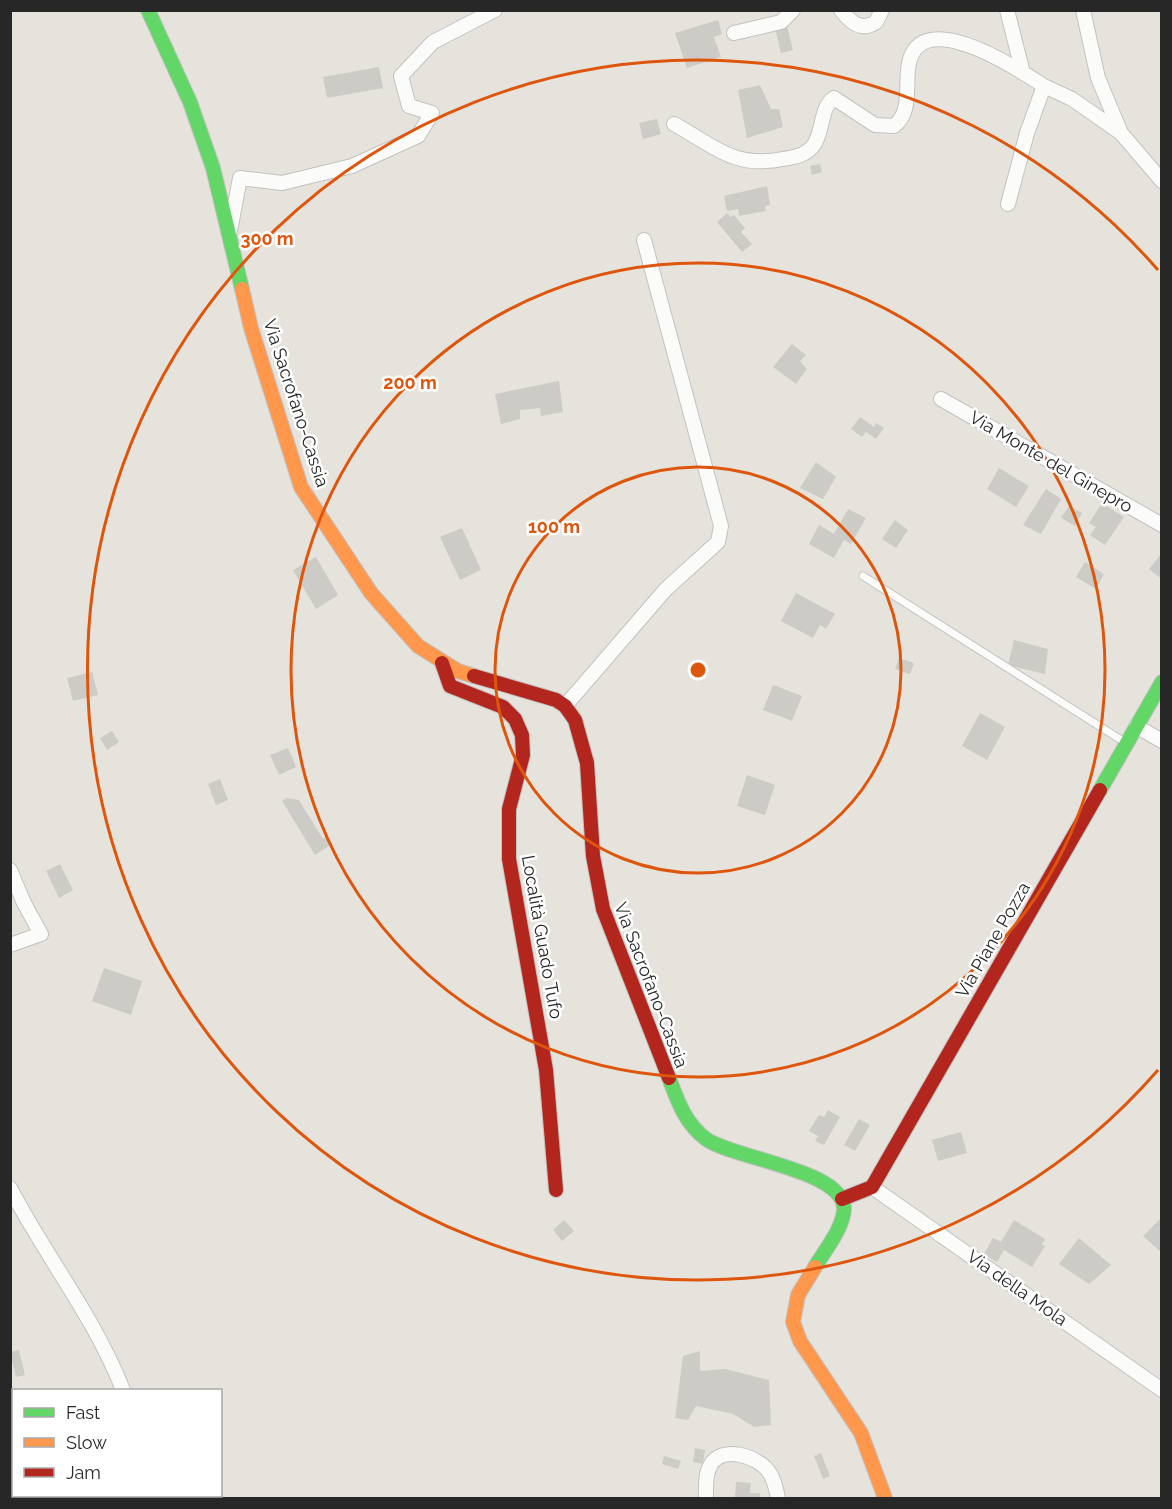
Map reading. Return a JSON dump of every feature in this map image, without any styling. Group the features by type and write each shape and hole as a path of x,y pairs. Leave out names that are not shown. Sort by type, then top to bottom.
{"street":[{"name":"Via Sacrofano-Cassia","path":"148,10 190,102 213,168 251,328 301,487 381,606 407,635 442,663 476,677 545,696 565,706 575,720 585,747 595,873 606,920 683,1115 693,1128 717,1147 818,1180 835,1189 842,1199"},
{"path":"230,236 240,178 282,183 352,166 418,136 432,112 409,106 402,76 433,42 495,10"},
{"path":"734,33 781,22 794,10"},
{"path":"841,10 854,24 868,27 876,22 882,10"},
{"path":"1006,10 1023,73"},
{"path":"1083,10 1098,78 1121,133"},
{"path":"674,124 734,159 771,162 798,156 813,147 821,129 826,106 834,98 875,125 885,127 897,123 905,107 911,55 926,42 946,39 968,42 1044,86 1072,99 1121,133 1161,182"},
{"path":"1008,204 1027,133 1044,86"},
{"path":"565,706 660,596 718,542 721,536 721,526 644,240"},
{"name":"Via Monte del Ginepro","path":"941,399 1161,525"},
{"name":"Località Guado Tufo","path":"442,663 445,678 450,686 503,707 515,719 522,735 523,755 509,809 509,859 545,1064 556,1190"},
{"name":"Via Piane Pozza","path":"872,1187 1161,682"},
{"path":"1136,726 1161,741"},
{"path":"10,870 41,934 10,945"},
{"path":"872,1187 842,1199 840,1223 801,1288 794,1309 793,1322 800,1341 861,1433 885,1498"},
{"name":"Via della Mola","path":"872,1187 1161,1390"},
{"path":"10,1188 31,1228 69,1286 115,1370 123,1389"},
{"path":"706,1498 710,1466 716,1458 732,1453 754,1461 768,1471 778,1498"}],"lane":[{"path":"863,576 1126,743"}],"building":[{"path":"718,20 722,34 714,37 721,57 687,68 675,33"},
{"path":"787,26 793,50 781,53 775,29"},
{"path":"379,67 383,88 327,98 323,77"},
{"path":"760,85 771,109 779,109 783,127 747,138 738,90"},
{"path":"657,119 661,134 643,139 639,123"},
{"path":"820,164 822,172 812,175 810,166"},
{"path":"767,186 770,205 765,206 766,211 739,216 738,209 727,211 724,196"},
{"path":"727,213 731,217 734,215 745,228 741,232 752,244 742,252 717,222"},
{"path":"792,344 806,355 800,361 807,369 796,384 773,367"},
{"path":"559,381 563,412 541,416 540,408 520,410 520,419 501,424 495,394"},
{"path":"860,417 874,427 876,423 884,428 876,439 866,432 862,437 851,429"},
{"path":"816,462 836,477 823,499 800,488"},
{"path":"999,468 1029,486 1016,507 987,489"},
{"path":"1046,489 1061,499 1041,534 1023,525"},
{"path":"1102,503 1124,517 1105,545 1090,535 1096,527 1089,523"},
{"path":"1069,506 1082,513 1075,526 1061,518"},
{"path":"848,509 866,518 851,544 844,540 834,558 809,544 819,525 834,534"},
{"path":"895,520 908,530 896,548 882,539"},
{"path":"462,528 481,570 460,580 440,537"},
{"path":"1162,553 1162,577 1160,578 1149,569"},
{"path":"316,557 338,595 316,609 293,570"},
{"path":"1085,562 1104,574 1096,589 1076,577"},
{"path":"796,593 835,614 826,629 820,625 813,638 781,621"},
{"path":"1014,640 1048,649 1045,674 1008,665"},
{"path":"899,658 914,663 910,674 895,669"},
{"path":"92,672 98,695 73,701 67,678"},
{"path":"773,685 802,696 792,721 763,710"},
{"path":"980,713 1005,727 987,760 962,746"},
{"path":"112,731 119,742 107,750 100,738"},
{"path":"288,748 296,767 279,775 270,755"},
{"path":"747,775 775,785 765,815 737,806"},
{"path":"220,779 228,800 216,805 208,784"},
{"path":"287,798 299,800 323,839 327,836 332,844 315,855 282,801"},
{"path":"60,864 73,890 59,898 46,871"},
{"path":"104,968 142,981 131,1015 92,1001"},
{"path":"828,1110 840,1117 824,1145 815,1141 818,1136 809,1131 819,1115 824,1117"},
{"path":"859,1119 870,1125 855,1151 844,1145"},
{"path":"961,1132 967,1153 938,1161 932,1140"},
{"path":"1162,1217 1162,1253 1143,1236"},
{"path":"564,1220 574,1231 562,1241 553,1230"},
{"path":"1014,1220 1045,1239 1042,1244 1045,1246 1032,1267 1004,1250 997,1262 984,1254 993,1238 1001,1242"},
{"path":"1079,1238 1111,1265 1089,1284 1059,1264"},
{"path":"19,1350 25,1375 16,1377 10,1352"},
{"path":"700,1351 700,1371 725,1369 769,1380 771,1425 754,1427 733,1414 696,1406 688,1420 675,1418 683,1356"},
{"path":"695,1448 705,1450 703,1464 693,1462"},
{"path":"821,1453 830,1476 823,1479 814,1456"},
{"path":"664,1456 681,1461 678,1469 662,1464"},
{"path":"736,1482 751,1483 750,1493 760,1493 760,1498 735,1498"}],"traffic: fast":[{"path":"148,10 190,102 213,168 242,289"},
{"path":"1100,790 1162,682"},
{"path":"669,1078 687,1119 706,1139 740,1153 809,1175 827,1185 840,1196 844,1210 843,1217 815,1267"}],"traffic: slow":[{"path":"242,289 251,328 301,487 371,593 418,646 458,671 474,676"},
{"path":"815,1267 798,1295 793,1322 800,1341 861,1433 885,1498"}],"traffic: jam":[{"path":"442,663 450,686 503,707 515,719 522,735 523,755 509,809 509,859 546,1070 556,1190"},
{"path":"474,676 556,700 565,706 575,720 587,763 593,856 603,909 669,1078"},
{"path":"842,1199 872,1187 1100,790"}]}
